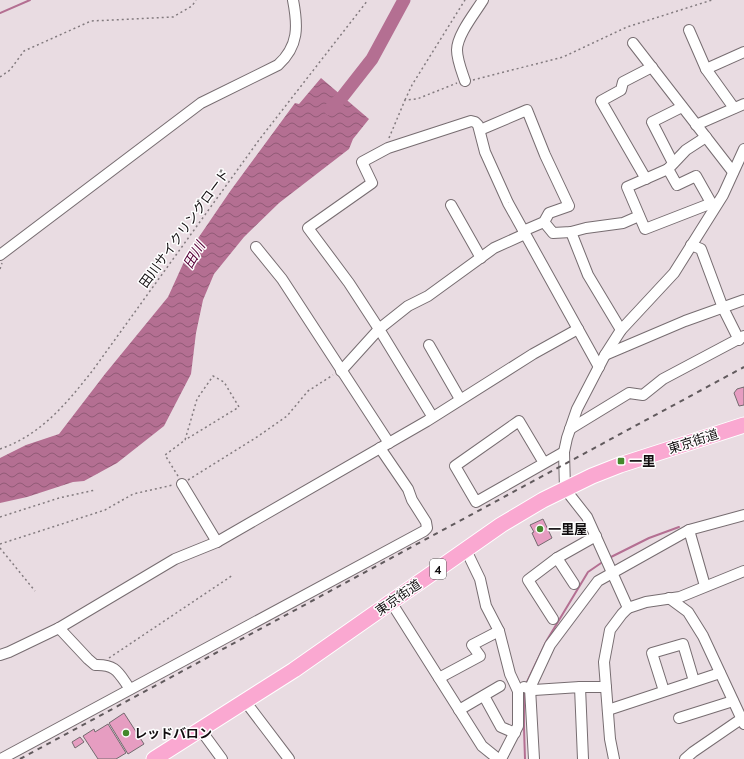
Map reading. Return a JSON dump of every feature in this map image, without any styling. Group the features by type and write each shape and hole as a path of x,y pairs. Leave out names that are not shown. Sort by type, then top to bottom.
{"highway":[{"name":"東京街道","path":"154,759 294,670 508,521 565,489 620,465 744,425"}],"street":[{"path":"0,255 201,103 278,65 286,57 295,38 296,17 293,0"},
{"path":"465,81 457,52 457,46 462,34 483,0"},
{"path":"689,30 706,69 734,108"},
{"path":"633,44 733,172"},
{"path":"706,69 744,52"},
{"path":"646,179 602,101 621,90 624,82 652,67"},
{"path":"696,125 744,104"},
{"path":"682,107 652,122 677,185 696,176 713,206"},
{"path":"341,371 379,329 408,306 428,296 494,248 544,222 548,213 569,206 545,155 527,110 480,130"},
{"path":"432,416 349,283 308,228 372,183 362,162 388,148 471,121 478,125 485,152 508,203 599,367"},
{"path":"706,137 686,150 670,166 627,187 645,229 713,206"},
{"path":"628,608 587,517 565,489 564,452 577,409 605,355 621,330 674,272 713,206 723,195 744,149"},
{"path":"451,205 480,258"},
{"path":"544,222 553,233 571,232 586,228 623,223 639,216"},
{"path":"571,232 588,275 621,330"},
{"path":"570,429 629,393 643,395 663,379 742,338 723,308 701,249 691,245"},
{"path":"1,759 424,531 427,528 427,525 412,500 408,489 394,470 384,445 341,371 282,279 256,247"},
{"path":"605,355 685,321 744,300"},
{"path":"0,655 59,628 175,559 217,542 384,445 533,354 578,329"},
{"path":"429,345 460,399"},
{"path":"544,463 519,421 455,466 476,502 564,452"},
{"path":"182,484 217,542"},
{"path":"391,602 482,746 500,759 518,726 518,691 550,644 598,581 689,530 744,514"},
{"path":"689,530 705,586"},
{"path":"553,619 528,580 557,558 596,536"},
{"path":"466,550 480,579 486,606 499,631 510,674 522,687 534,759"},
{"path":"557,558 574,584"},
{"path":"614,759 610,739 604,662 610,630 628,608 646,602 680,597 744,571"},
{"path":"669,598 688,612 703,636 743,720 693,752 686,759"},
{"path":"59,628 96,666 105,665 115,668 130,689"},
{"path":"439,678 480,656 472,645 499,631"},
{"path":"664,691 652,653 683,644 694,681"},
{"path":"608,710 720,673"},
{"path":"459,710 500,686"},
{"path":"522,687 534,690 606,687"},
{"path":"580,687 583,759"},
{"path":"484,696 500,727 514,733"},
{"path":"245,701 289,759"},
{"path":"678,718 733,701"},
{"path":"200,729 222,759"}],"path":[{"path":"0,77 10,70 24,51 90,20 173,17 192,6 196,0"},
{"name":"田川サイクリングロード","path":"0,449 15,444 40,428 65,404 93,370 259,140 368,0"},
{"path":"388,148 389,139 412,85 465,0"},
{"path":"405,100 417,98 457,83 465,81 469,82 563,57 627,27 712,0"},
{"path":"0,544 105,510 133,494 182,484 257,437 287,416 308,391 341,371"},
{"path":"182,484 165,455 185,440 239,407 224,382 213,376 197,399 185,440"},
{"path":"0,517 65,497 95,490"},
{"path":"0,548 35,591"},
{"path":"105,665 107,659 233,575"}],"water":[{"path":"321,78 369,119 353,139 349,149 279,203 244,237 214,274 203,300 196,333 191,374 164,426 117,463 84,481 73,482 27,497 0,503 0,458 26,445 59,434 105,374 168,297 188,253 231,190 295,103 299,104"}],"building":[{"path":"744,387 744,405 739,406 734,393 737,389"},
{"name":"一里屋","path":"543,519 552,538 538,546 532,533 534,532 530,525"},
{"name":"レッドバロン","path":"124,713 144,744 128,754 109,723"},
{"path":"108,724 126,753 116,759 98,759 83,736 94,729 95,732"},
{"path":"80,737 84,742 75,748 72,742"}],"waterway":[{"path":"0,13 30,0"},
{"name":"田川","path":"330,109 343,96 372,59 404,0"},
{"path":"609,558 649,538 679,527"},
{"path":"526,684 547,640 588,572 604,561"},
{"path":"524,690 525,759"}],"railway":[{"path":"20,759 744,367"}],"place":[{"name":"一里","path":"621,461"},
{"name":"一里屋","path":"540,529"},
{"name":"レッドバロン","path":"126,733"}]}
